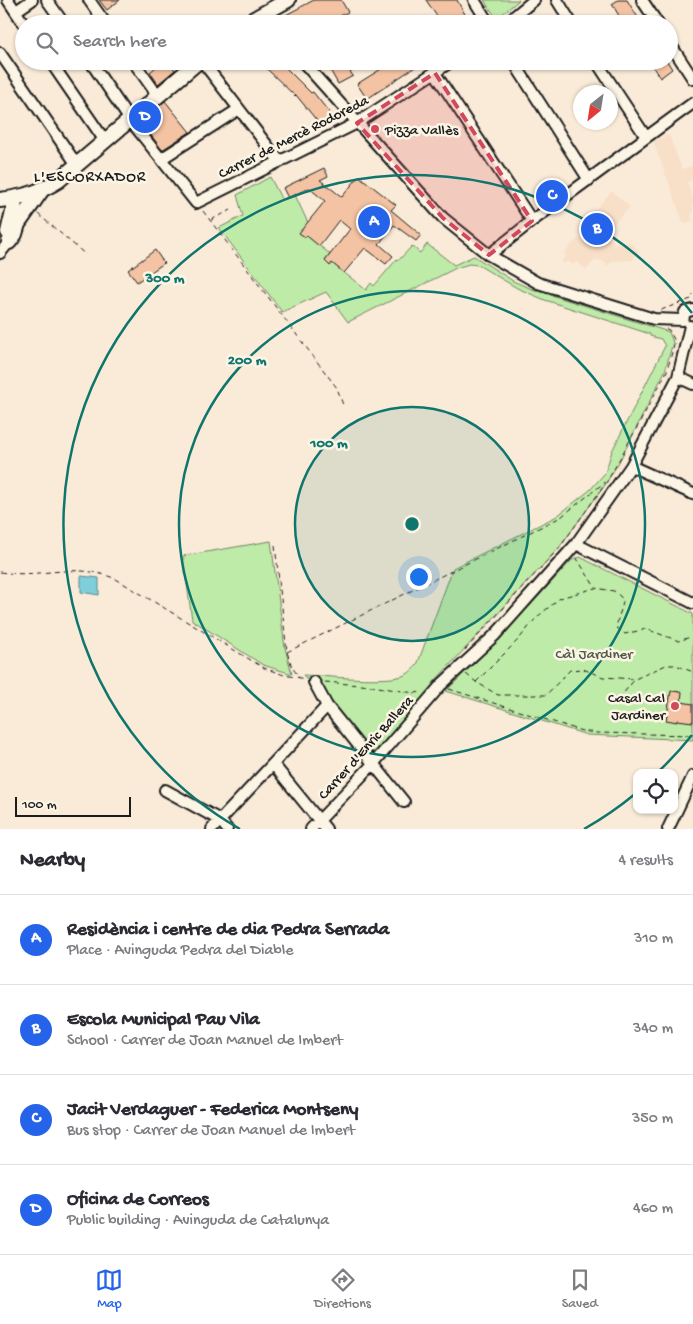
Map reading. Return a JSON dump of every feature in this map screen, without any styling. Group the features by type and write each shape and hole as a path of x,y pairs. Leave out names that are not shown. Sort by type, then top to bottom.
{"street":[{"path":"8,0 18,15"},
{"path":"16,11 32,0"},
{"path":"47,0 58,15"},
{"path":"89,0 100,15"},
{"path":"270,15 288,0"},
{"path":"474,0 483,15"},
{"path":"516,15 534,0"},
{"path":"557,0 566,15"},
{"path":"642,0 652,15"},
{"path":"0,53 77,166"},
{"path":"678,56 693,78"},
{"path":"56,70 105,141"},
{"path":"96,70 130,120 196,203"},
{"path":"139,70 158,96"},
{"path":"0,200 41,191 77,166 190,70"},
{"path":"208,70 280,162"},
{"path":"310,70 442,218 489,254 538,283 654,319 689,324 685,312 693,310"},
{"name":"Carrer de Mercè Rodoreda","path":"196,203 356,123 439,70"},
{"path":"519,70 589,180"},
{"path":"602,70 646,137"},
{"path":"435,73 532,221"},
{"path":"489,254 693,103"},
{"path":"161,159 239,109"},
{"path":"0,253 41,191"},
{"path":"12,233 16,198"},
{"path":"0,210 6,216 12,233"},
{"name":"Carrer d'Enric Ballera","path":"311,829 373,764 441,686 495,635 574,547 631,466 678,376 689,324"},
{"path":"678,376 693,384"},
{"path":"631,466 693,494"},
{"path":"574,547 693,603"},
{"path":"314,682 327,706 404,802"},
{"path":"212,829 327,706"},
{"path":"273,764 326,829"},
{"path":"668,829 693,776"},
{"path":"165,790 220,820 227,829"}],"path":[{"path":"196,203 211,220 337,388 343,405"},
{"path":"30,208 86,255"},
{"path":"211,220 230,210"},
{"path":"463,652 563,544 608,480 667,371 676,341 669,330 652,324 656,311 690,299 693,294"},
{"path":"287,652 561,517 615,475"},
{"path":"275,545 287,652 292,667 300,678"},
{"path":"574,547 596,588"},
{"path":"0,572 18,575 79,569 106,574 188,621 264,668 284,675 314,682 372,686 414,693 428,692 441,686 582,731 596,733 693,734"},
{"path":"476,682 519,640 536,618 560,598 596,588 614,591 623,600 623,607 616,621 617,628 625,634 646,629 679,641 693,636"},
{"path":"613,706 635,679 666,665 676,665 693,672"},
{"path":"460,668 476,682 498,695 546,695 570,670 583,669 603,677 635,679"}],"highlighted area":[{"path":"435,73 532,221 489,255 443,218 357,123"}],"shaded area":[{"path":"669,135 682,169 693,165 693,180 687,182 693,199 693,214 691,215 693,221 684,224 653,141"},
{"path":"612,191 630,207 604,234 615,244 619,240 624,245 629,241 639,251 632,260 613,261 607,266 603,261 595,260 586,270 577,262 572,265 568,261 564,264 561,261 566,256 564,253 578,238 586,243 592,237 581,225"}],"green space":[{"path":"484,0 519,0 501,15 494,15"},
{"path":"270,177 282,200 295,195 308,223 300,233 305,237 307,236 330,254 325,261 330,265 332,263 366,290 371,283 374,286 397,259 399,260 412,246 420,253 427,244 454,265 474,256 513,281 532,289 669,332 673,342 665,371 619,462 603,488 558,549 433,683 431,694 376,752 372,752 303,675 385,679 409,673 417,665 453,568 557,516 590,490 605,473 612,451 665,346 661,339 650,336 650,334 545,300 517,288 478,265 469,264 456,268 348,322 326,292 282,312 219,228 243,216 237,195"},
{"path":"271,541 285,648 292,674 263,665 192,620 183,556"},
{"name":"Càl Jardiner","path":"580,557 693,614 693,740 587,735 446,691 500,638 572,560"}],"water":[{"path":"81,576 99,578 99,595 81,592"}],"building":[{"path":"99,0 120,0 107,10"},
{"path":"314,0 341,0 348,12 342,15 286,15"},
{"path":"426,0 457,0 465,15 436,15"},
{"path":"618,0 627,0 636,15 619,15 612,4"},
{"path":"152,70 175,70 158,84 150,72"},
{"path":"268,70 288,70 311,93 313,92 336,121 322,127 295,96"},
{"path":"330,70 349,70 353,76 338,84"},
{"path":"380,70 410,70 367,99 357,84"},
{"path":"655,70 671,70 660,78"},
{"path":"165,101 190,132 162,150 141,122"},
{"path":"324,168 328,176 320,180 342,197 359,176 396,205 391,210 421,235 416,241 394,225 379,244 393,256 386,264 365,248 344,273 332,263 330,266 325,261 350,229 339,220 319,246 307,236 305,237 299,233 325,201 309,188 288,198 283,188"},
{"path":"155,250 164,263 137,282 128,270"},
{"name":"Casal Cal Jardiner","path":"671,691 682,692 681,702 693,704 693,722 666,720"}],"place":[{"name":"Oficina de Correos","path":"145,117"},
{"name":"Pizza Vallès","path":"375,129"},
{"name":"Jacit Verdaguer - Federica Montseny","path":"552,196"},
{"name":"Residència i centre de dia Pedra Serrada","path":"374,222"},
{"name":"Escola Municipal Pau Vila","path":"597,229"},
{"name":"Casal Cal Jardiner","path":"675,706"}],"district":[{"name":"L'ESCORXADOR","path":"90,175"}]}
